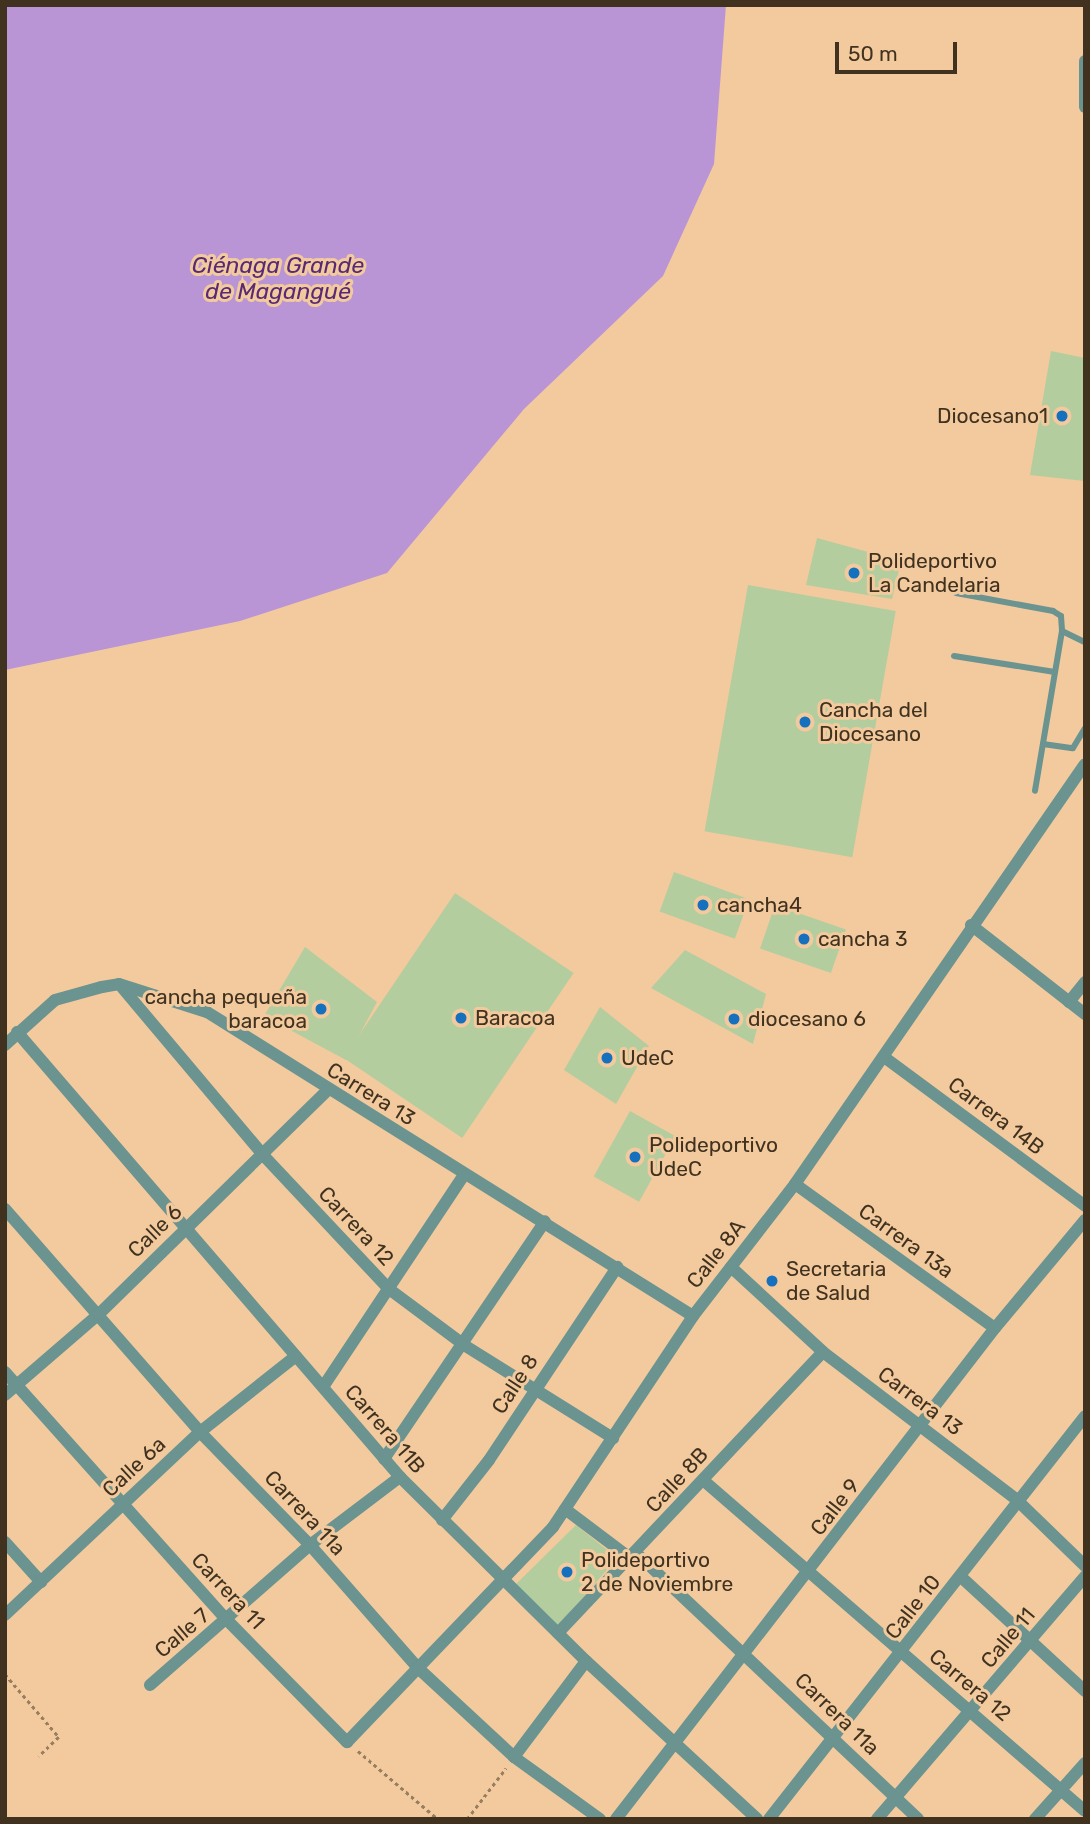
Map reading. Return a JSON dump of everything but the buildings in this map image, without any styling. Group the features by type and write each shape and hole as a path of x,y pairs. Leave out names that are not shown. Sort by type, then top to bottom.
{"street":[{"path":"1085,61 1085,107"},
{"name":"Calle 8A","path":"347,1742 565,1509 693,1316 795,1184 884,1057 971,925 1085,764"},
{"path":"971,925 1085,1014"},
{"path":"1069,1002 1085,982"},
{"path":"5,1045 55,1000 119,984"},
{"name":"Carrera 13","path":"119,984 207,1012 693,1316"},
{"name":"Carrera 12","path":"119,984 264,1156 389,1289 464,1345 613,1438"},
{"name":"Carrera 11B","path":"17,1032 400,1477 586,1661 757,1819"},
{"name":"Carrera 14B","path":"884,1057 1085,1206"},
{"name":"Calle 6","path":"5,1395 99,1314 185,1227 264,1156 328,1090"},
{"path":"323,1387 464,1175"},
{"name":"Carrera 13a","path":"795,1184 995,1328"},
{"name":"Carrera 11a","path":"5,1209 200,1432 310,1545 418,1668 514,1757 600,1819"},
{"name":"Calle 9","path":"616,1819 744,1650 811,1570 923,1426 995,1328 1085,1220"},
{"path":"384,1459 464,1345 545,1221"},
{"name":"Calle 8","path":"442,1520 489,1461 617,1267"},
{"name":"Carrera 13","path":"731,1267 823,1352 1017,1500 1085,1566"},
{"name":"Calle 8B","path":"558,1633 823,1352"},
{"name":"Calle 6a","path":"5,1615 200,1432 296,1356"},
{"name":"Carrera 11","path":"5,1373 228,1621 347,1742"},
{"name":"Calle 10","path":"769,1819 902,1653 1017,1500 1085,1416"},
{"name":"Calle 7","path":"150,1685 228,1621 310,1545 400,1477"},
{"name":"Carrera 12","path":"703,1480 811,1570 902,1653 973,1710 1085,1811"},
{"name":"Carrera 11a","path":"565,1509 633,1555 744,1650 918,1819"},
{"path":"5,1542 41,1582"},
{"path":"960,1576 1085,1691"},
{"name":"Calle 11","path":"877,1819 1085,1576"},
{"path":"514,1757 586,1661"},
{"path":"1035,1819 1085,1763"}],"lane":[{"path":"956,593 1053,611 1060,616 1062,631 1035,791"},
{"path":"1062,631 1085,642"},
{"path":"954,656 1055,671"},
{"path":"1043,744 1073,748 1085,728"}],"path":[{"path":"5,1674 59,1737 39,1756"},
{"path":"347,1742 438,1819"},
{"path":"467,1819 514,1757"}],"green space":[{"name":"Diocesano1","path":"1051,351 1085,358 1085,481 1030,475"},
{"name":"Polideportivo La Candelaria","path":"817,538 901,561 892,599 806,585"},
{"name":"Cancha del Diocesano","path":"748,585 896,611 852,857 705,831"},
{"name":"cancha4","path":"674,872 749,899 735,939 660,911"},
{"name":"Baracoa","path":"455,893 574,973 462,1138 344,1058"},
{"name":"cancha 3","path":"775,905 846,929 831,973 760,948"},
{"name":"cancha pequeña baracoa","path":"305,947 377,1002 346,1060 264,1016"},
{"name":"diocesano 6","path":"685,950 766,994 753,1044 651,988"},
{"name":"UdeC","path":"600,1007 649,1046 616,1104 564,1070"},
{"name":"Polideportivo UdeC","path":"630,1111 675,1136 639,1202 594,1177"},
{"name":"Polideportivo 2 de Noviembre","path":"576,1525 617,1558 557,1628 514,1586"}],"water":[{"name":"Ciénaga Grande de Magangué","path":"5,5 726,5 714,164 663,276 524,409 387,573 240,621 5,670"}],"place":[{"name":"Diocesano1","path":"1062,416"},
{"name":"Polideportivo La Candelaria","path":"854,573"},
{"name":"Cancha del Diocesano","path":"805,722"},
{"name":"cancha4","path":"703,905"},
{"name":"cancha 3","path":"804,939"},
{"name":"cancha pequeña baracoa","path":"321,1009"},
{"name":"Baracoa","path":"461,1018"},
{"name":"diocesano 6","path":"734,1019"},
{"name":"UdeC","path":"607,1058"},
{"name":"Polideportivo UdeC","path":"635,1157"},
{"name":"Secretaria de Salud","path":"772,1281"},
{"name":"Polideportivo 2 de Noviembre","path":"567,1572"}]}
